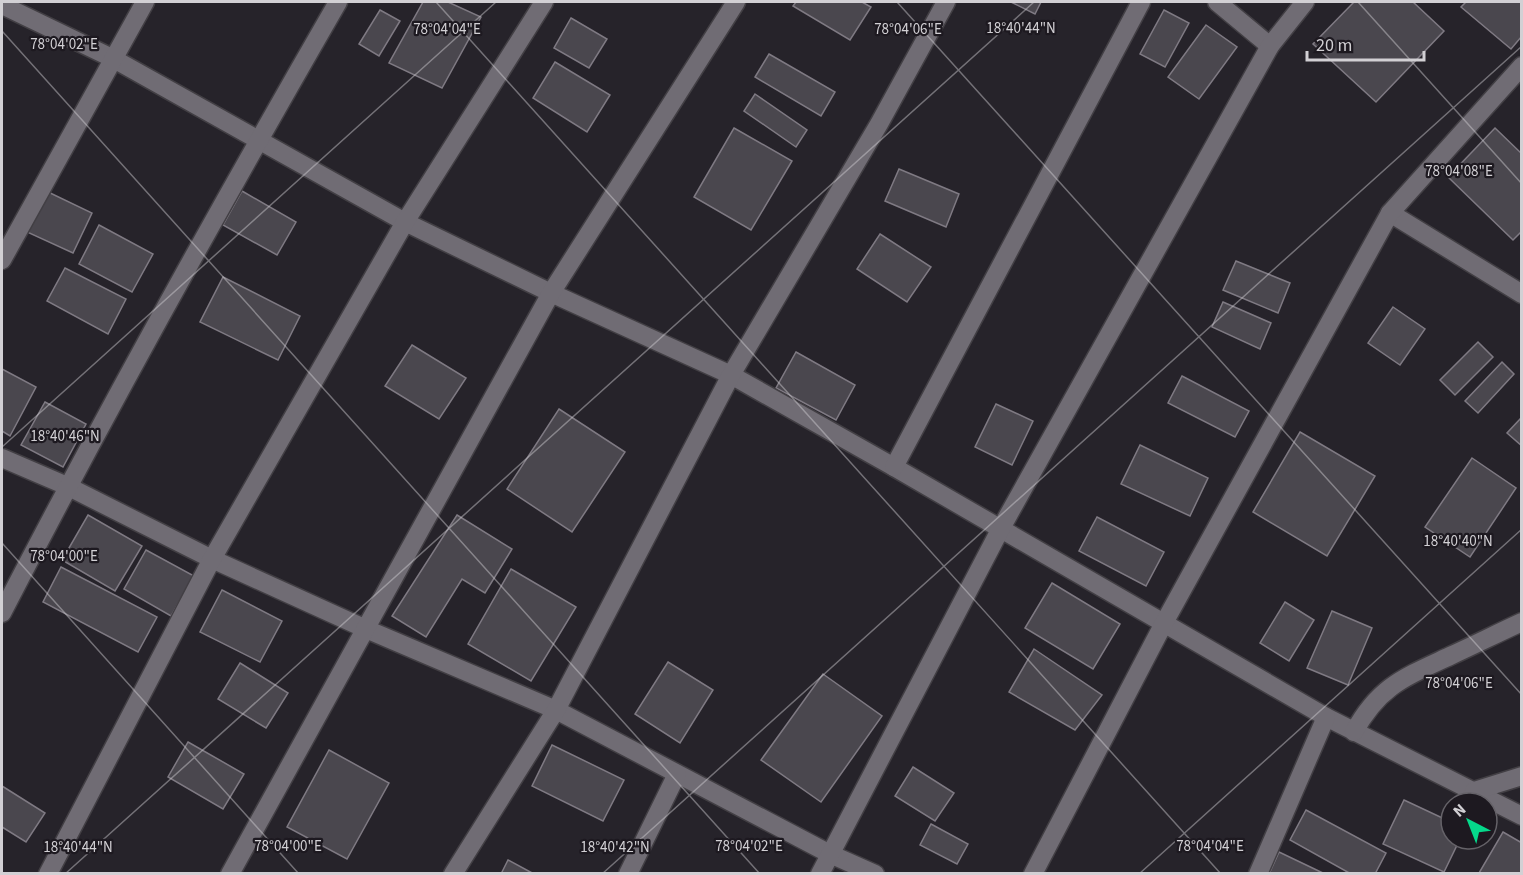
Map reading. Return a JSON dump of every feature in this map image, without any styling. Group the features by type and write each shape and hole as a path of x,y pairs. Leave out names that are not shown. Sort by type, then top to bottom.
{"street":[{"path":"2,260 145,2"},
{"path":"2,613 67,486 258,140 338,2"},
{"path":"48,873 212,559 405,222 544,2"},
{"path":"230,873 551,293 736,2"},
{"path":"453,873 556,710 731,375 879,124 945,2"},
{"path":"894,467 1141,2"},
{"path":"1217,2 1270,46"},
{"path":"820,873 1000,530 1270,46 1305,2"},
{"path":"2,5 112,58 405,222 551,293 731,375 1354,732 1474,791 1521,776"},
{"path":"1033,873 1164,622 1390,213 1521,66"},
{"path":"1390,213 1521,294"},
{"path":"2,458 67,486 212,559 366,629 556,710 830,854 875,873"},
{"path":"1354,732 1364,713 1383,693 1408,675 1521,622"},
{"path":"1258,873 1326,717"},
{"path":"628,873 677,774"},
{"path":"1499,804 1521,816"}],"building":[{"path":"423,2 448,2 481,17 442,88 389,63"},
{"path":"796,2 862,2 871,7 850,40 793,6"},
{"path":"1011,2 1041,2 1035,14"},
{"path":"1354,2 1413,2 1444,31 1376,102 1313,44"},
{"path":"1466,2 1522,2 1522,36 1511,49 1461,7"},
{"path":"380,10 400,21 379,56 359,44"},
{"path":"1164,10 1189,23 1165,67 1140,54"},
{"path":"571,18 607,39 589,68 554,48"},
{"path":"1206,25 1237,47 1199,99 1168,77"},
{"path":"769,54 835,92 821,116 755,77"},
{"path":"555,62 610,95 587,132 533,98"},
{"path":"755,94 807,130 796,147 744,111"},
{"path":"734,128 792,161 751,230 694,197"},
{"path":"1495,128 1522,154 1522,231 1513,240 1448,177"},
{"path":"899,169 959,194 946,227 885,201"},
{"path":"46,191 92,213 73,253 27,232"},
{"path":"242,191 296,222 277,255 223,225"},
{"path":"99,225 153,254 132,292 79,264"},
{"path":"880,234 931,267 907,302 857,269"},
{"path":"1236,261 1290,283 1278,313 1223,290"},
{"path":"65,268 126,299 108,334 47,301"},
{"path":"223,277 300,316 278,360 200,322"},
{"path":"1223,302 1271,323 1260,349 1212,327"},
{"path":"1393,307 1425,329 1400,365 1368,343"},
{"path":"1478,342 1493,357 1455,395 1440,380"},
{"path":"412,345 466,378 439,419 385,386"},
{"path":"796,352 855,385 836,420 776,388"},
{"path":"1502,362 1514,374 1478,413 1465,401"},
{"path":"2,369 36,387 10,436 2,431"},
{"path":"1182,376 1249,411 1235,437 1168,403"},
{"path":"45,402 86,424 63,467 21,445"},
{"path":"996,404 1033,421 1012,465 975,447"},
{"path":"559,409 625,452 572,532 507,489"},
{"path":"1522,417 1522,446 1507,433"},
{"path":"1300,432 1375,476 1327,556 1253,512"},
{"path":"1140,445 1208,478 1190,516 1121,484"},
{"path":"1472,458 1516,488 1470,557 1425,527"},
{"path":"88,515 142,546 115,591 62,560"},
{"path":"457,515 512,549 485,593 462,579 426,637 392,616"},
{"path":"1097,517 1164,552 1146,586 1079,551"},
{"path":"146,550 194,576 171,616 124,589"},
{"path":"61,567 157,617 138,652 43,602"},
{"path":"511,569 576,607 531,681 468,644"},
{"path":"1052,583 1120,624 1093,669 1025,628"},
{"path":"222,590 282,621 260,662 200,632"},
{"path":"1285,602 1314,620 1289,661 1260,643"},
{"path":"1332,611 1372,628 1348,685 1307,668"},
{"path":"1034,649 1102,695 1075,730 1009,692"},
{"path":"668,662 713,690 680,743 635,714"},
{"path":"240,663 288,693 266,728 218,699"},
{"path":"823,674 882,716 821,802 761,760"},
{"path":"188,742 244,774 223,809 168,777"},
{"path":"552,745 624,780 603,821 532,786"},
{"path":"329,750 389,783 347,859 287,827"},
{"path":"913,767 954,793 935,821 895,796"},
{"path":"2,786 45,813 26,842 2,827"},
{"path":"1404,800 1439,816 1439,851 1454,851 1444,872 1383,844"},
{"path":"1306,810 1386,853 1375,874 1351,874 1290,840"},
{"path":"931,824 968,844 957,864 920,845"},
{"path":"1503,832 1522,843 1522,874 1479,873 1492,851 1499,851 1499,839"},
{"path":"1279,852 1325,874 1269,874"},
{"path":"508,860 534,874 501,874"}]}
